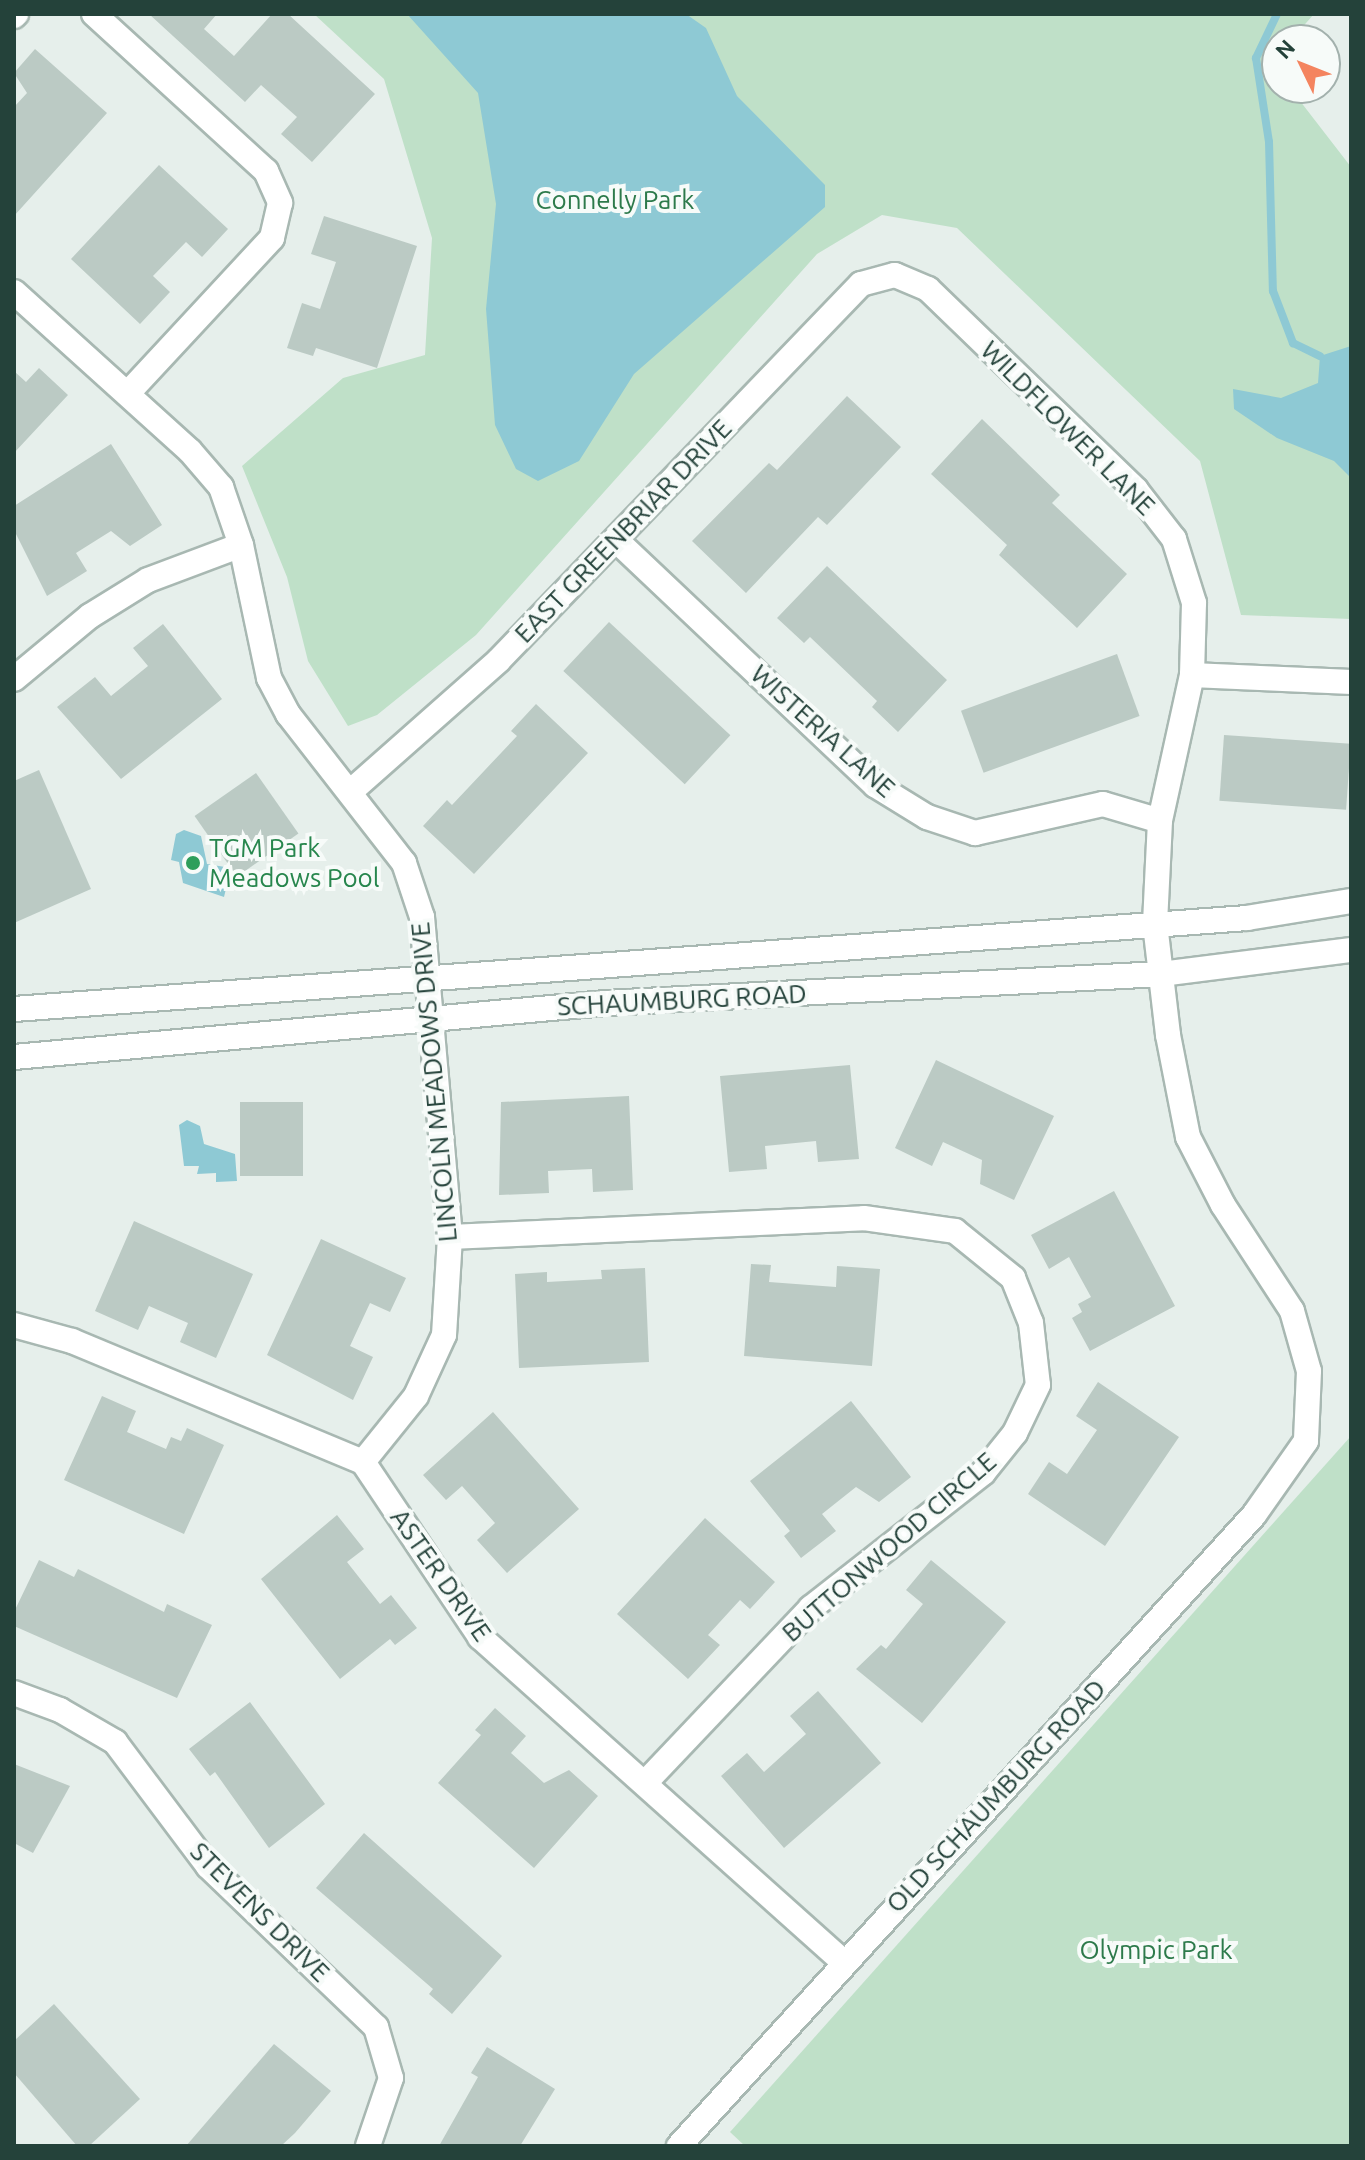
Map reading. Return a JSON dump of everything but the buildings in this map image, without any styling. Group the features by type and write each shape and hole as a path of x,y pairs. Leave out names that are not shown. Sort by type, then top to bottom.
{"street":[{"path":"94,14 266,171 280,203 272,238 128,393"},
{"name":"EAST GREENBRIAR DRIVE","path":"350,792 499,660 861,284 895,275"},
{"name":"WILDFLOWER LANE","path":"895,275 928,289 1136,490 1174,539 1194,603 1192,675 1160,821 1155,924 1161,974 1188,1137 1223,1205 1292,1311 1309,1371 1306,1441"},
{"name":"LINCOLN MEADOWS DRIVE","path":"14,292 128,393 221,487 241,545 269,678 288,714 404,863 422,917 450,1237 444,1335 416,1396 363,1462"},
{"name":"WISTERIA LANE","path":"616,540 875,785 927,817 975,833 1103,804 1160,821"},
{"path":"14,679 90,616 148,580 241,545"},
{"path":"1192,675 1351,682"},
{"name":"SCHAUMBURG ROAD","path":"14,1009 427,976 1247,918 1351,901"},
{"name":"SCHAUMBURG ROAD","path":"14,1057 606,1003 1161,974 1351,950"},
{"name":"BUTTONWOOD CIRCLE","path":"450,1237 864,1218 955,1231 1013,1278 1031,1323 1038,1385 1015,1433 983,1473 811,1608 645,1783"},
{"path":"14,1325 72,1341 363,1462"},
{"name":"OLD SCHAUMBURG ROAD","path":"679,2146 1254,1515 1306,1441"},
{"name":"ASTER DRIVE","path":"363,1462 480,1637 844,1962"},
{"name":"STEVENS DRIVE","path":"14,1693 115,1742 208,1866 376,2027 391,2078 368,2146"}],"green space":[{"name":"Connelly Park","path":"314,14 1314,14 1305,24 1261,24 1261,104 1302,104 1351,167 1351,619 1241,615 1200,461 957,228 882,215 817,254 476,635 377,715 348,726 308,661 287,577 242,466 343,378 425,355 432,238 384,79"},
{"name":"Olympic Park","path":"1351,1436 1351,2146 745,2146 730,2132"}],"water":[{"path":"407,14 686,14 706,28 737,96 825,185 825,207 634,374 579,461 538,481 516,469 495,425 486,309 496,204 478,93"},
{"path":"1351,346 1351,478 1334,461 1277,438 1234,409 1233,389 1281,398 1318,383 1320,356"},
{"name":"TGM Park Meadows Pool","path":"184,830 201,836 207,864 231,868 224,897 183,883 179,862 171,860 176,834"},
{"path":"187,1120 200,1126 204,1144 235,1154 237,1181 216,1182 216,1173 197,1174 199,1166 184,1166 179,1125"}],"waterway":[{"path":"1277,14 1256,58 1269,142 1273,291 1293,343 1320,356"}],"place":[{"name":"TGM Park Meadows Pool","path":"193,863"}]}
